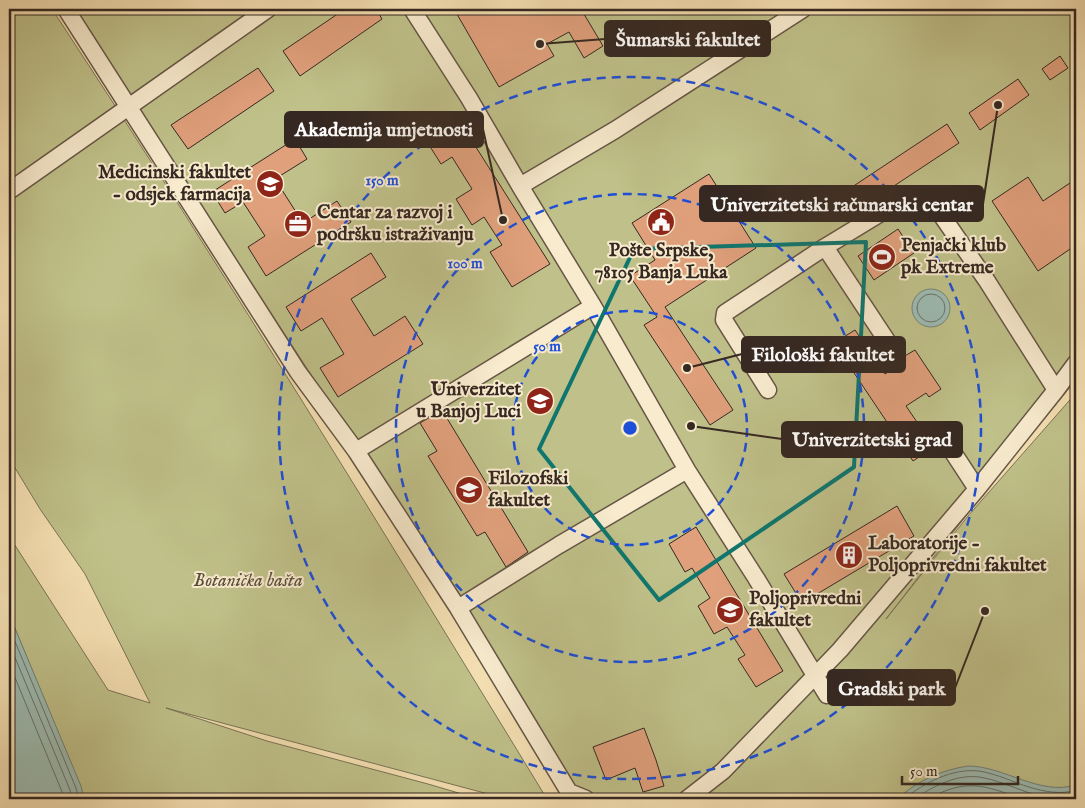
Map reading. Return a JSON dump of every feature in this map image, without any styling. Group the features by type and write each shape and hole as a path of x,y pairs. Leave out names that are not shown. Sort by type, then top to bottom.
{"street":[{"path":"66,9 298,372 356,451 458,608 569,792 586,799"},
{"path":"9,192 268,9"},
{"path":"413,9 469,98 687,470 756,578 827,695"},
{"path":"520,186 640,114 803,9"},
{"path":"768,390 724,320 725,313 825,247 904,199 916,198 928,204 948,224 987,281 1056,390"},
{"path":"825,247 887,341"},
{"path":"356,451 592,306"},
{"path":"687,799 723,771 840,650 977,489 1076,363"},
{"path":"941,434 977,489"},
{"path":"458,608 559,545 687,470"}],"highlighted area":[{"path":"866,242 854,467 659,600 539,449 634,249"}],"green space":[{"name":"Botanička bašta","path":"9,9 52,9 241,303 547,799 507,799 166,708 267,741 479,799 85,799 9,614 9,536 108,690 150,703 85,574 40,509 9,458"},
{"name":"Univerzitet u Banjoj Luci","path":"74,9 1076,9 1076,380 999,473 886,619 968,516 1076,393 1076,799 578,799 527,708"}],"water":[{"path":"931,289 944,295 950,308 944,321 931,327 918,321 912,308 918,295"},
{"path":"9,614 81,786 84,799 9,799"},
{"path":"968,766 981,767 1049,787 1076,785 1076,799 897,799 930,777 948,770"}],"building":[{"path":"345,9 376,9 382,19 300,76 283,51"},
{"path":"454,9 581,9 603,46 584,58 569,32 547,44 554,56 499,87"},
{"path":"1060,56 1068,68 1050,80 1042,69"},
{"path":"258,68 274,91 188,149 171,125"},
{"path":"1018,79 1029,95 980,130 969,113"},
{"path":"455,114 550,264 512,287 490,252 502,245 484,217 472,225 456,199 472,189 452,157 441,164 422,134"},
{"path":"947,124 959,143 853,213 840,195"},
{"path":"295,139 307,159 275,179 303,223 337,201 351,222 266,276 248,247 265,236 243,202 225,213 212,192"},
{"path":"709,174 756,248 665,307 733,410 710,425 644,325 657,317 630,276 655,260 632,223"},
{"path":"1028,177 1043,201 1076,179 1076,245 1038,271 992,201"},
{"name":"Penjački klub pk Extreme","path":"898,229 914,253 874,280 858,256"},
{"path":"371,253 386,277 351,299 374,336 405,316 423,344 338,397 320,368 344,354 322,318 301,331 286,307"},
{"path":"855,330 885,374 906,361 903,357 915,350 941,389 929,397 926,393 906,406 934,447 913,461 834,343"},
{"path":"442,410 528,552 506,567 485,532 477,536 428,456 437,451 420,423"},
{"name":"Laboratorije - Poljoprivredni fakultet","path":"897,506 914,536 802,603 784,574"},
{"path":"696,527 783,671 756,687 738,659 745,655 727,627 714,634 698,606 710,598 692,568 685,572 669,544"},
{"path":"644,728 664,786 643,792 635,768 606,780 593,747"}],"place":[{"name":"Šumarski fakultet","path":"540,44"},
{"name":"Univerzitetski računarski centar","path":"998,105"},
{"name":"Medicinski fakultet - odsjek farmacija","path":"270,184"},
{"name":"Akademija umjetnosti","path":"503,220"},
{"name":"Pošte Srpske, 78105 Banja Luka","path":"661,222"},
{"name":"Centar za razvoj i podršku istraživanju","path":"298,224"},
{"name":"Penjački klub pk Extreme","path":"882,257"},
{"name":"Filološki fakultet","path":"687,368"},
{"name":"Univerzitet u Banjoj Luci","path":"540,401"},
{"name":"Univerzitetski grad","path":"691,426"},
{"name":"Filozofski fakultet","path":"469,490"},
{"name":"Laboratorije - Poljoprivredni fakultet","path":"849,555"},
{"name":"Poljoprivredni fakultet","path":"730,610"},
{"name":"Gradski park","path":"985,611"}]}
